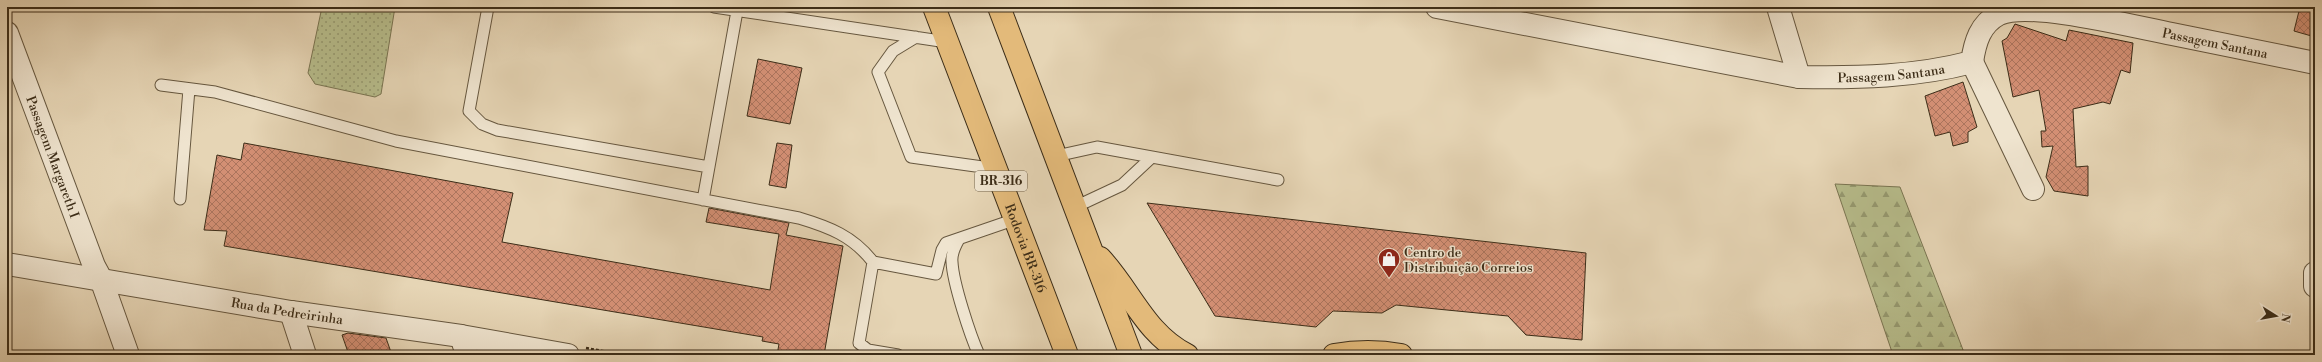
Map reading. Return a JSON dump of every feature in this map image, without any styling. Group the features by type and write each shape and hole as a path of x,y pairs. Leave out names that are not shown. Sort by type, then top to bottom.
{"highway":[{"name":"Rodovia BR-316","path":"934,7 1016,219 1061,349"},
{"path":"999,7 1131,355"},
{"path":"1089,247 1126,290 1150,326 1170,346 1187,355"},
{"path":"1334,355 1348,353 1401,355"}],"street":[{"name":"Passagem Santana","path":"1437,7 1799,77 1860,78 1903,75 1939,70 1972,62 1975,43 1984,26 1999,14 2012,9 2064,12 2315,63"},
{"path":"1778,7 1799,77"},
{"name":"Passagem Margareth I","path":"7,33 94,266 101,279 128,355"},
{"path":"1972,62 2033,189"},
{"name":"Rua da Pedreirinha","path":"7,264 290,312 464,345 568,355"},
{"path":"2315,273 2315,286"},
{"path":"290,312 306,355"}],"lane":[{"path":"488,7 469,111 482,124 497,130 709,168"},
{"path":"714,7 948,42"},
{"path":"704,200 737,11"},
{"path":"916,37 893,50 878,72 911,157 997,169"},
{"path":"161,85 215,92 396,141 799,218 829,227 847,236 865,251 873,262 954,278"},
{"path":"180,199 189,89"},
{"path":"1056,156 1097,147 1278,180"},
{"path":"1074,207 1122,185 1152,157"},
{"path":"936,274 942,250 946,243 1016,219"},
{"path":"959,239 954,246 951,261 954,278 979,355"},
{"path":"873,262 859,343 868,350 898,355"}],"green space":[{"path":"322,7 395,7 381,94 375,97 315,84 308,73"},
{"path":"1835,184 1900,187 1965,355 1893,355"}],"building":[{"path":"2300,7 2315,7 2315,37 2294,31"},
{"path":"2015,24 2066,41 2069,30 2133,43 2130,73 2121,70 2110,104 2103,102 2073,109 2076,167 2088,166 2088,196 2054,191 2046,177 2053,146 2042,147 2041,131 2046,131 2039,90 2013,97 2002,41 2007,38"},
{"path":"758,59 802,68 790,124 747,116"},
{"path":"1963,82 1977,127 1968,132 1968,142 1953,146 1950,132 1935,136 1925,96"},
{"path":"244,143 513,193 502,242 770,290 779,234 706,222 709,208 789,223 786,235 843,246 824,355 777,355 779,344 762,341 763,337 224,246 227,231 204,230 217,155 241,160"},
{"path":"777,143 792,145 786,188 769,185"},
{"name":"Centro de Distribuição Correios","path":"1147,203 1586,253 1582,340 1526,335 1508,316 1396,305 1382,313 1333,311 1316,327 1215,316"},
{"path":"348,333 386,338 392,355 349,355 342,335"}],"place":[{"name":"Centro de Distribuição Correios","path":"1389,278"}]}
